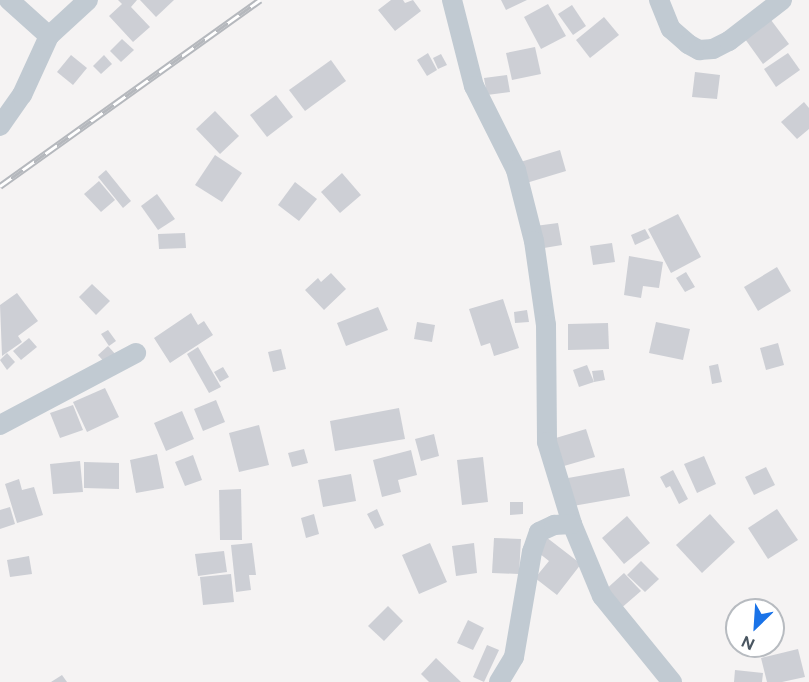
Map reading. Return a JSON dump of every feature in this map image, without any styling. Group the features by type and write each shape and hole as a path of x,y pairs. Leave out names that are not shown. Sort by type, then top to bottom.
{"street":[{"path":"9,0 49,36"},
{"path":"0,126 22,95 49,36 88,0"},
{"path":"452,0 474,86 516,170 534,241 546,325 547,442 572,524 602,596 672,682"},
{"path":"660,0 671,29 688,44 699,50 713,49 729,41 782,0"},
{"path":"0,425 136,353"},
{"path":"499,682 514,657 538,532 554,525 572,524"}],"building":[{"path":"118,0 137,0 131,7 150,27 133,42 109,16 122,4"},
{"path":"140,0 174,0 156,17"},
{"path":"391,0 403,0 405,3 413,0 421,11 395,31 378,10"},
{"path":"501,0 527,0 506,10"},
{"path":"548,4 566,36 541,49 524,17"},
{"path":"572,5 586,26 573,35 558,14"},
{"path":"604,17 619,35 590,58 576,40"},
{"path":"771,20 789,44 763,64 745,39"},
{"path":"122,39 134,50 121,62 110,51"},
{"path":"535,47 541,74 512,80 506,53"},
{"path":"428,53 437,70 427,76 417,60"},
{"path":"788,53 800,70 776,87 764,69"},
{"path":"441,54 447,65 438,69 433,58"},
{"path":"71,55 87,68 73,85 57,72"},
{"path":"104,55 112,64 101,74 93,66"},
{"path":"331,60 346,81 305,111 289,90"},
{"path":"695,72 720,75 717,99 692,97"},
{"path":"507,75 510,92 487,95 484,78"},
{"path":"276,95 293,117 267,137 250,115"},
{"path":"804,102 809,108 809,129 797,139 781,122"},
{"path":"215,111 239,136 220,154 196,129"},
{"path":"560,150 566,171 523,184 517,163"},
{"path":"215,155 242,173 222,202 195,185"},
{"path":"106,170 131,201 123,208 98,177"},
{"path":"342,173 361,195 340,213 321,192"},
{"path":"99,181 115,200 101,212 84,194"},
{"path":"295,182 317,199 299,221 278,205"},
{"path":"157,194 175,219 158,230 141,206"},
{"path":"678,214 701,257 671,273 648,229"},
{"path":"558,223 562,245 538,249 535,226"},
{"path":"645,229 650,238 635,245 631,235"},
{"path":"185,233 186,248 159,249 158,234"},
{"path":"612,243 615,262 593,265 590,246"},
{"path":"629,256 663,262 659,288 643,286 641,298 624,295"},
{"path":"777,267 791,291 758,311 744,287"},
{"path":"686,272 695,287 685,292 676,278"},
{"path":"331,273 346,289 324,310 305,290 318,278 321,282"},
{"path":"92,284 110,301 96,315 79,297"},
{"path":"17,293 38,321 18,336 22,342 2,356 0,305"},
{"path":"503,299 519,348 494,356 490,343 481,346 469,309"},
{"path":"378,307 388,330 346,346 337,323"},
{"path":"527,310 529,322 515,323 514,312"},
{"path":"191,313 198,325 204,321 213,335 170,363 154,338"},
{"path":"417,322 435,325 432,342 414,339"},
{"path":"656,322 690,329 683,360 649,353"},
{"path":"608,323 609,349 568,350 568,324"},
{"path":"108,330 116,341 109,346 101,334"},
{"path":"29,338 37,347 21,360 13,351"},
{"path":"778,343 784,365 766,370 760,348"},
{"path":"108,346 117,356 107,365 98,355"},
{"path":"198,347 221,387 209,393 187,354"},
{"path":"281,349 286,369 273,372 268,352"},
{"path":"7,353 15,362 7,370 0,360"},
{"path":"718,364 722,382 712,384 709,366"},
{"path":"587,365 594,382 579,387 573,370"},
{"path":"223,367 229,377 220,382 214,372"},
{"path":"603,370 605,380 594,382 592,371"},
{"path":"105,388 119,417 87,432 73,402"},
{"path":"216,400 225,422 203,431 194,409"},
{"path":"73,405 83,430 60,438 50,413"},
{"path":"399,408 405,439 335,451 330,421"},
{"path":"182,411 194,439 166,451 154,423"},
{"path":"259,425 269,465 239,472 229,433"},
{"path":"586,429 595,457 557,468 549,440"},
{"path":"434,434 439,456 421,461 415,439"},
{"path":"304,449 308,463 292,467 288,453"},
{"path":"411,450 417,475 398,480 401,492 382,497 373,460"},
{"path":"157,454 164,488 136,493 130,460"},
{"path":"193,455 202,480 185,486 175,462"},
{"path":"704,456 716,484 697,493 684,464"},
{"path":"483,457 488,502 462,505 457,460"},
{"path":"80,461 83,492 53,494 50,464"},
{"path":"84,462 119,463 119,489 84,488"},
{"path":"766,467 775,485 754,495 745,477"},
{"path":"624,468 630,496 573,506 568,478"},
{"path":"673,470 688,499 679,504 670,486 666,488 660,477"},
{"path":"351,474 356,501 323,507 318,480"},
{"path":"19,479 22,490 34,487 43,515 17,523 5,484"},
{"path":"241,489 242,540 220,540 219,490"},
{"path":"510,502 523,502 523,514 510,515"},
{"path":"10,507 15,524 0,529 0,510"},
{"path":"377,509 384,525 375,529 367,514"},
{"path":"777,509 798,540 768,559 748,528"},
{"path":"314,514 319,534 306,538 301,518"},
{"path":"710,514 735,542 702,573 676,545"},
{"path":"627,516 650,543 624,564 602,538"},
{"path":"546,537 581,564 557,595 535,578 549,561 535,550"},
{"path":"494,538 521,539 519,574 492,573"},
{"path":"252,543 256,575 249,575 251,590 236,592 231,545"},
{"path":"430,543 447,582 419,594 402,555"},
{"path":"474,543 477,573 456,576 452,546"},
{"path":"224,551 227,572 198,576 195,554"},
{"path":"29,556 32,574 10,577 7,560"},
{"path":"641,561 659,579 645,592 627,575"},
{"path":"624,573 641,591 619,610 603,592"},
{"path":"231,574 234,602 203,605 200,577"},
{"path":"388,606 403,621 384,641 368,626"},
{"path":"468,620 484,628 473,650 457,643"},
{"path":"487,645 499,650 484,682 473,677"},
{"path":"798,649 805,677 782,682 767,682 761,658 785,658 785,652"},
{"path":"436,658 461,682 429,682 421,674"},
{"path":"735,670 763,673 762,682 734,682"},
{"path":"62,675 67,682 51,682"}],"railway":[{"path":"0,186 260,0"}]}
